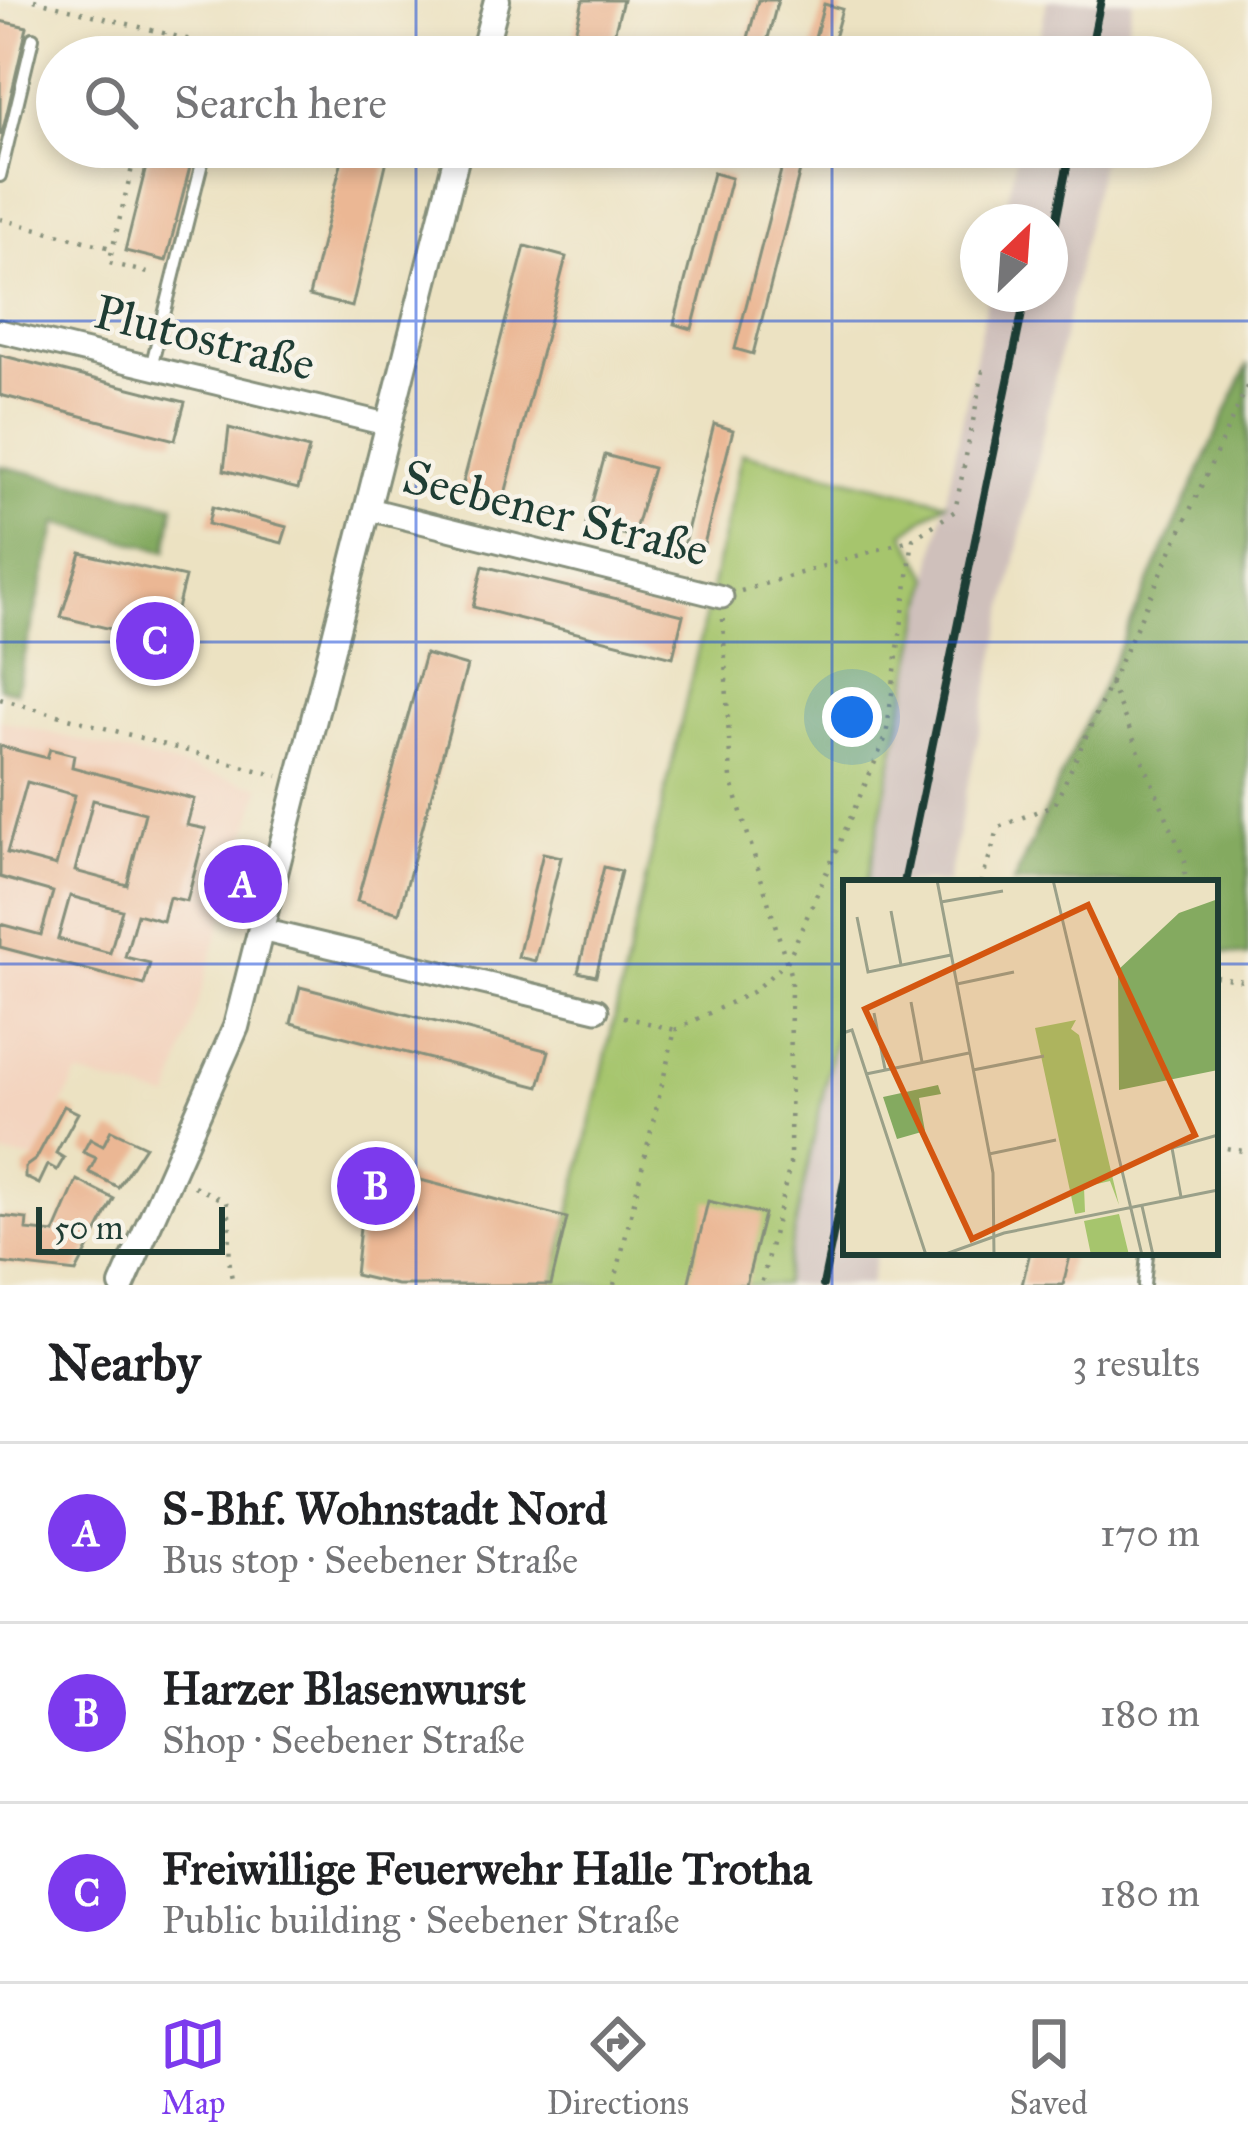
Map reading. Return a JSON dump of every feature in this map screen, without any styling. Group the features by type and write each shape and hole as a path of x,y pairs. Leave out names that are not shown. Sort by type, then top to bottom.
{"street":[{"path":"488,36 497,0"},
{"name":"Seebener Straße","path":"122,1285 236,1027 454,168"},
{"name":"Plutostraße","path":"0,331 390,424"},
{"name":"Seebener Straße","path":"369,509 722,597"},
{"path":"261,930 597,1010"}],"lane":[{"path":"0,176 33,38"},
{"path":"151,367 201,168"},
{"path":"1144,1285 1147,1255"}],"path":[{"path":"34,0 176,36"},
{"path":"132,168 109,263 173,278"},
{"path":"0,219 113,248"},
{"path":"761,1285 790,1165 787,962 730,778 722,597 913,539 955,511 983,370 989,371"},
{"path":"982,880 999,827 1055,804 1248,384"},
{"path":"597,1010 675,1030 752,992 787,962 886,737 913,539"},
{"path":"1110,683 1185,861 1185,880"},
{"path":"0,699 298,781"},
{"path":"1218,977 1248,982"},
{"path":"614,1285 675,1030"},
{"path":"1218,1147 1248,1152"},
{"path":"172,1178 226,1202 232,1219 226,1263 234,1285"}],"shaded area":[{"path":"1047,0 1133,0 1126,36 1040,36"},
{"path":"1014,168 1100,168 948,880 868,880 984,312 1068,312 1068,204 1007,204"},
{"path":"0,720 261,787 170,1099 77,1075 36,1159 0,1155"},
{"path":"843,998 843,1255 875,1255 870,1285 783,1285"}],"green space":[{"path":"1248,364 1248,957 1218,952 1218,880 1014,880"},
{"path":"742,453 946,502 904,533 930,578 868,880 843,880 843,998 783,1285 554,1285"},
{"path":"0,466 174,505 167,551 57,523 16,691 0,688"}],"building":[{"path":"583,0 623,0 614,36 574,36"},
{"path":"758,0 778,0 769,36 749,36"},
{"path":"824,4 842,9 835,36 816,36"},
{"path":"0,21 27,27 2,134 0,134"},
{"path":"146,168 190,168 166,261 125,251"},
{"path":"340,168 385,168 352,307 309,296"},
{"path":"782,168 801,168 753,354 735,349"},
{"path":"713,173 731,178 692,329 674,324"},
{"path":"525,246 566,257 502,506 460,495"},
{"path":"0,355 185,402 175,440 0,395"},
{"path":"714,424 733,430 702,552 683,547"},
{"path":"229,428 309,449 298,489 224,470"},
{"path":"605,455 653,468 633,537 586,524"},
{"path":"212,507 287,527 282,543 208,524"},
{"path":"81,553 185,577 168,645 124,634 126,625 117,622 115,630 61,617"},
{"path":"483,566 683,615 673,657 473,607"},
{"path":"425,654 467,666 399,913 357,901"},
{"path":"0,746 47,758 50,749 74,755 72,767 194,799 187,825 206,829 187,901 169,897 163,921 137,914 125,957 150,963 144,985 0,947 0,924 41,935 53,892 0,877","holes":["27,782 75,795 56,866 7,853","93,800 145,813 127,885 75,871","70,896 122,910 110,953 58,939"]},
{"path":"543,853 561,857 535,961 518,957"},
{"path":"604,867 621,871 596,976 578,972"},
{"path":"300,987 549,1051 539,1087 291,1023"},
{"path":"64,1106 78,1113 56,1153 64,1158 57,1170 48,1165 39,1184 25,1177 25,1167 36,1159"},
{"path":"111,1130 145,1146 118,1187 89,1172 96,1158 83,1152 90,1139 103,1146"},
{"path":"382,1170 567,1218 551,1285 397,1285 355,1275 365,1179 381,1183"},
{"path":"77,1180 114,1199 76,1272 0,1263 0,1216 27,1219 26,1230 54,1233"},
{"path":"708,1201 764,1214 746,1285 688,1285"},
{"path":"1029,1255 1070,1255 1063,1285 1022,1285"}],"railway":[{"path":"1093,36 1101,0"},
{"path":"1059,204 1067,168"},
{"path":"905,880 1022,312"},
{"path":"823,1285 843,1187"}],"place":[{"name":"Freiwillige Feuerwehr Halle Trotha","path":"155,641"},
{"name":"S-Bhf. Wohnstadt Nord","path":"243,884"},
{"name":"Harzer Blasenwurst","path":"376,1186"}]}
